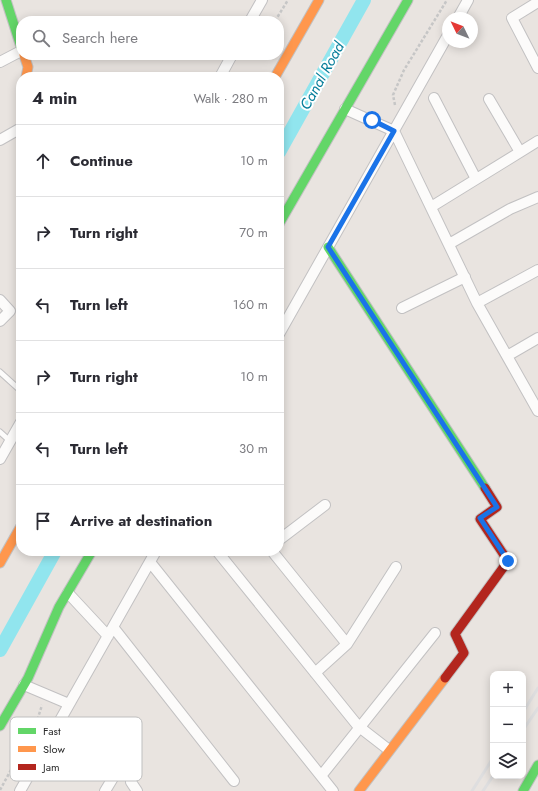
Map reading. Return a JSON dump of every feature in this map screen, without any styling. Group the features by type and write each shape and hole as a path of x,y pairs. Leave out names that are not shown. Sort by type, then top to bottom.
{"main road":[{"path":"6,0 16,31"},
{"path":"278,72 319,0"},
{"path":"284,215 408,0"},
{"path":"26,60 28,67 27,72"},
{"path":"328,247 497,507 480,518 508,561 455,634 464,653 359,791"},
{"path":"0,563 16,535"},
{"path":"0,726 24,686 39,654 53,618 89,556"},
{"path":"523,791 538,765"}],"street":[{"path":"253,16 262,0"},
{"path":"461,12 468,0"},
{"path":"538,2 512,18 538,68"},
{"path":"284,325 442,46"},
{"path":"0,62 16,54"},
{"path":"223,72 229,60"},
{"path":"434,98 476,179"},
{"path":"489,99 520,152"},
{"path":"345,109 396,126 431,207 465,277 538,411"},
{"path":"0,140 16,131"},
{"path":"431,207 538,141"},
{"path":"449,244 510,208 538,197"},
{"path":"478,303 538,270"},
{"path":"402,308 465,277"},
{"path":"0,300 10,311 0,321"},
{"path":"507,356 538,338"},
{"path":"0,459 16,431"},
{"path":"284,536 325,505"},
{"path":"62,717 153,556"},
{"path":"221,556 360,728 390,750"},
{"path":"276,556 347,644"},
{"path":"150,562 333,791"},
{"path":"315,673 347,644 396,567"},
{"path":"68,593 111,631 234,780"},
{"path":"321,776 435,633"},
{"path":"24,686 69,704"},
{"path":"20,791 26,781"},
{"path":"105,791 111,781"}],"lane":[{"path":"0,372 16,386"},
{"path":"0,432 10,441"}],"path":[{"path":"278,16 288,0"},
{"path":"396,126 393,95 404,70 447,0"},
{"path":"38,717 45,695"},
{"path":"0,790 10,772"}],"waterway":[{"name":"Canal Road","path":"284,143 364,0"},
{"name":"Canal Road","path":"0,650 52,556"}],"railway":[{"path":"526,707 538,688"},
{"path":"526,726 538,708"},
{"path":"472,791 490,763"},
{"path":"483,791 491,779"}],"traffic: fast":[{"path":"6,0 16,31"},
{"path":"284,215 408,0"},
{"path":"328,247 485,488"},
{"path":"0,726 28,678 59,607 89,556"},
{"path":"523,791 538,765"}],"traffic: slow":[{"path":"278,72 319,0"},
{"path":"26,60 28,67 27,72"},
{"path":"0,563 16,535"},
{"path":"359,791 445,678"}],"traffic: jam":[{"path":"445,678 464,653 455,634 508,561 480,519 497,507 485,488"}],"route":[{"path":"372,120 394,131 328,247 497,507 480,518 508,561"}]}
